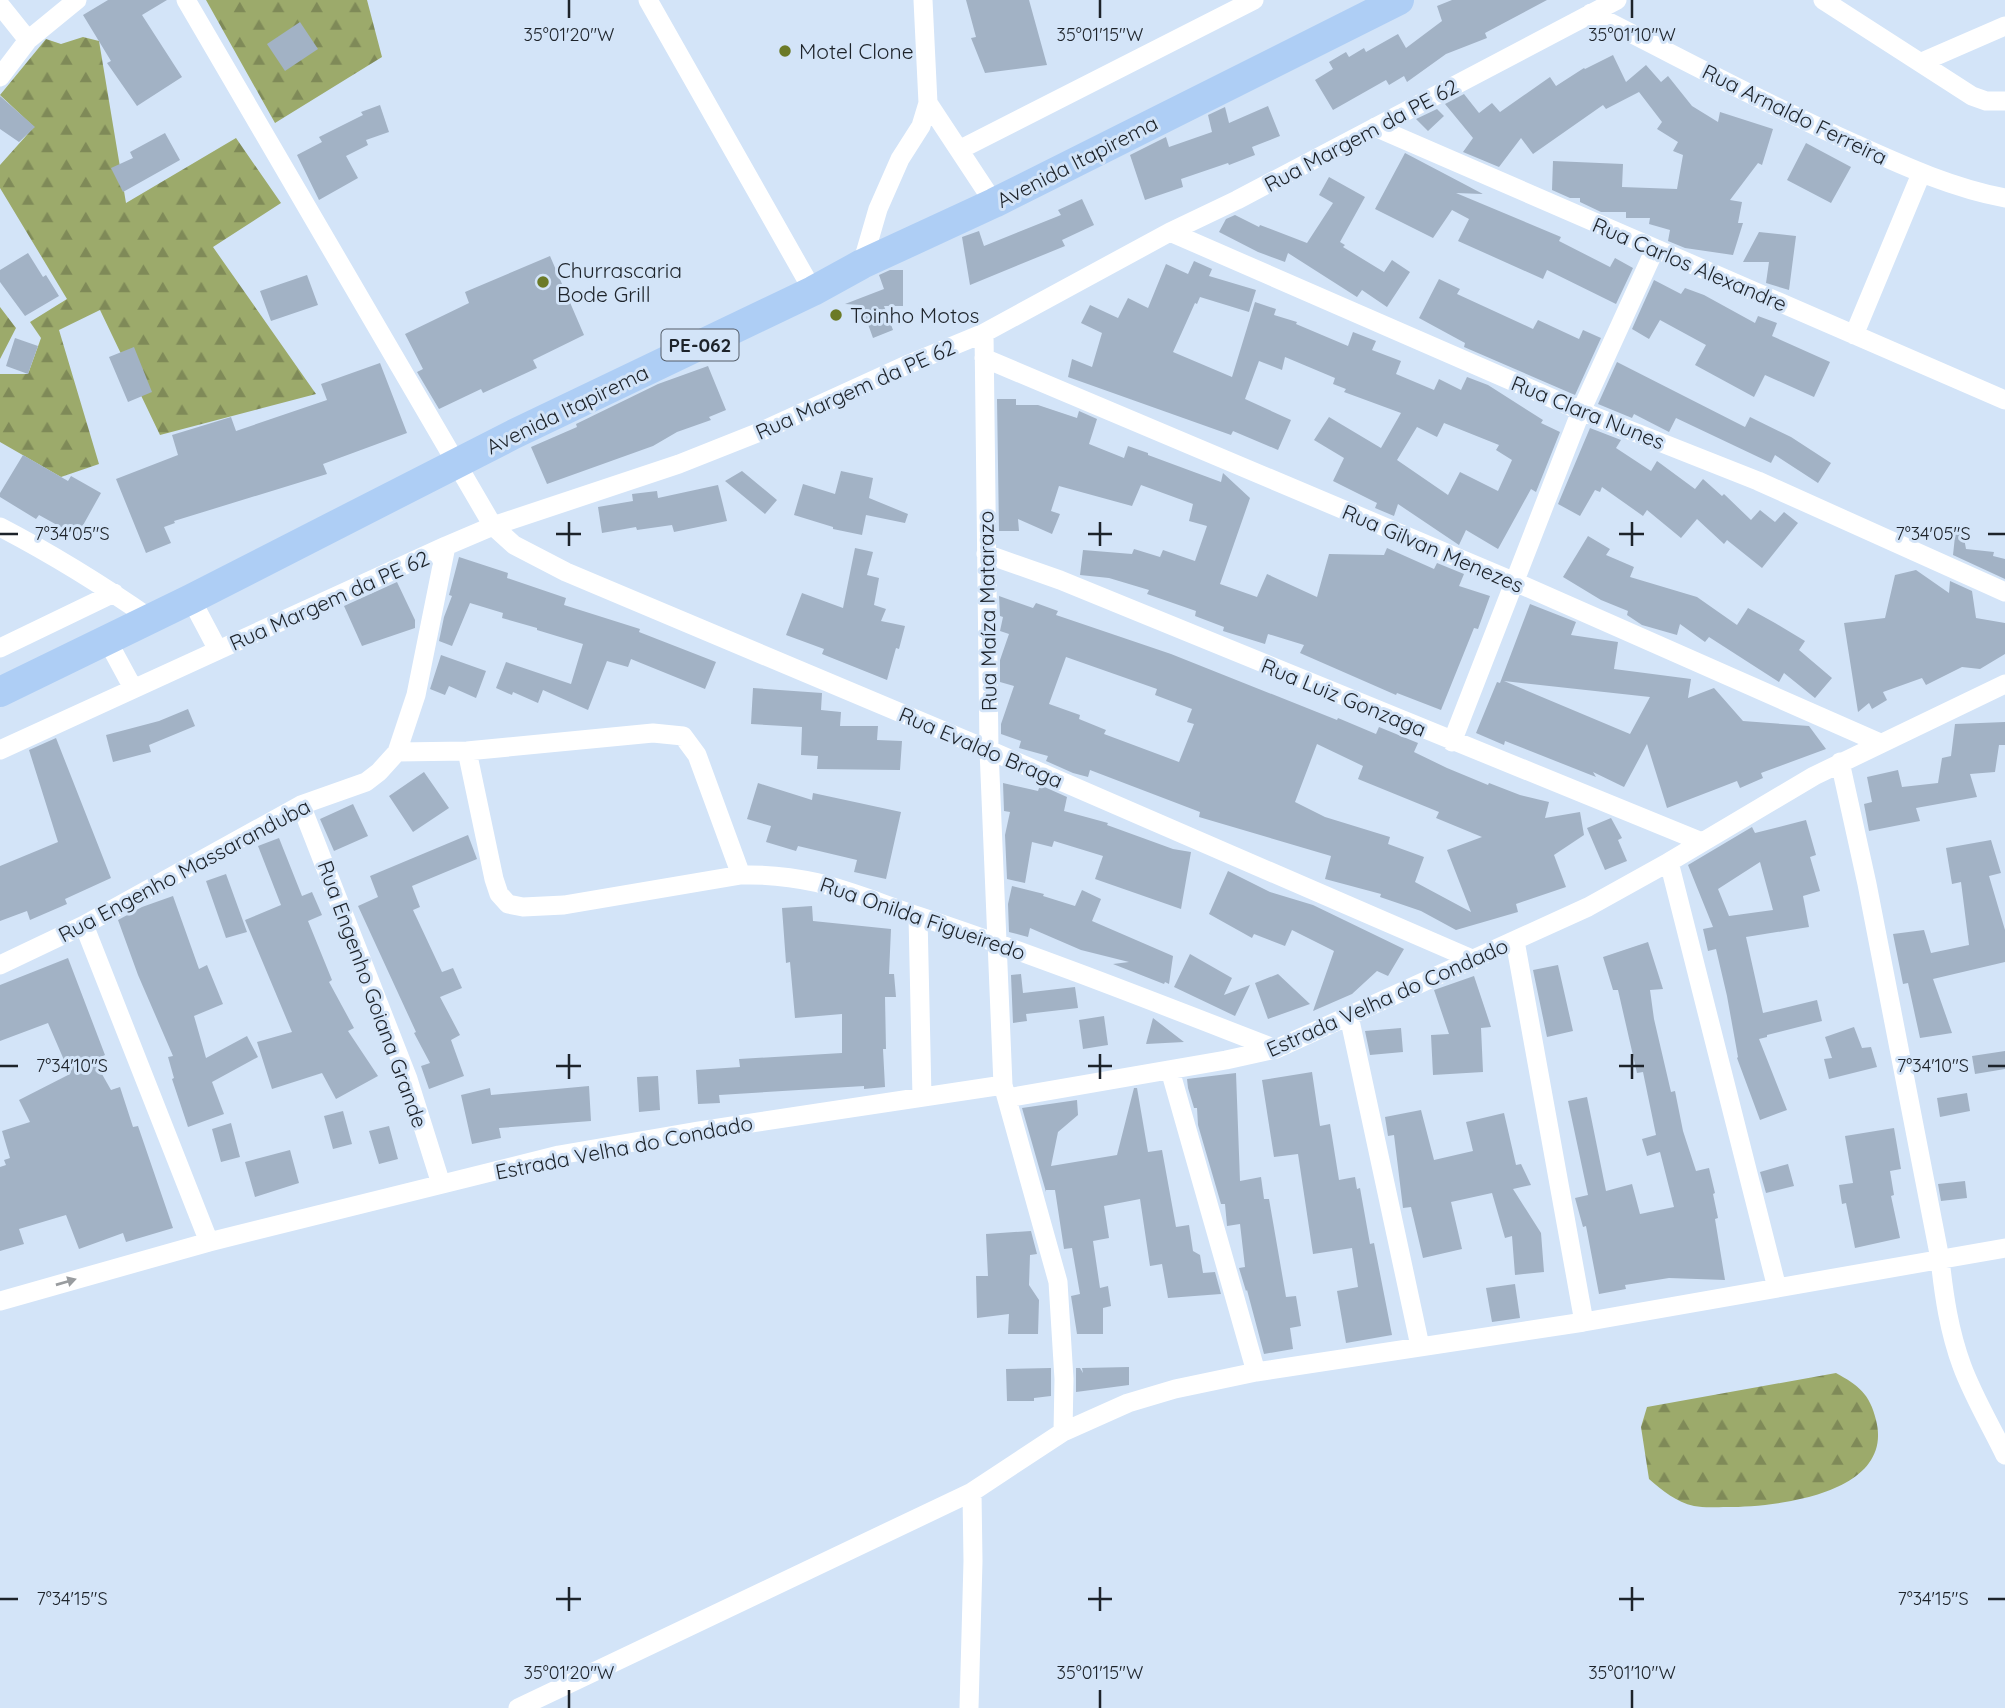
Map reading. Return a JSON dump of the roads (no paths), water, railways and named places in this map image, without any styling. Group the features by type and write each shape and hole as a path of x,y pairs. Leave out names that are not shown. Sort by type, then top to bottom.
{"main road":[{"name":"Avenida Itapirema","path":"0,692 457,464 813,291 862,264 994,203 1381,4"}],"street":[{"path":"0,77 28,40 77,0"},
{"path":"186,0 493,526"},
{"path":"648,0 813,291"},
{"path":"862,264 878,209 900,159 921,126 928,103 923,0"},
{"path":"959,150 1254,0"},
{"name":"Rua Margem da PE 62","path":"0,750 493,526 679,464 762,431 984,333 1170,232 1617,0"},
{"path":"1824,0 1972,96 1986,101 2005,101"},
{"path":"0,5 28,40"},
{"name":"Rua Arnaldo Ferreira","path":"1591,13 1805,122 1921,174 1973,192 2005,198"},
{"path":"1922,62 2005,26"},
{"path":"928,103 994,203"},
{"name":"Rua Carlos Alexandre","path":"1375,127 2005,400"},
{"path":"1854,335 1921,174"},
{"name":"Rua Clara Nunes","path":"1170,232 1581,411 1758,481 2005,592"},
{"path":"1452,742 1581,411 1656,249"},
{"name":"Rua Maíza Matarazo","path":"984,333 989,750 1005,1092"},
{"name":"Rua Gilvan Menezes","path":"984,358 1515,582 1880,743"},
{"name":"Rua Evaldo Braga","path":"493,526 514,545 566,572 989,750 1474,960"},
{"path":"0,527 114,593 150,619"},
{"name":"Rua Engenho Massaranduba","path":"0,965 84,925 301,805 366,782 379,772 397,752 416,695 446,546"},
{"name":"Rua Luiz Gonzaga","path":"986,554 1060,580 1702,842"},
{"path":"0,648 114,593"},
{"name":"Rua Margem da PE 62","path":"191,599 218,650"},
{"path":"107,640 133,688"},
{"name":"Estrada Velha do Condado","path":"0,1301 209,1242 559,1155 922,1097 1005,1092 1170,1070 1276,1049 1588,907 1840,762 2005,684"},
{"path":"397,752 467,751 653,733 683,736 697,755 741,875"},
{"name":"Rua Onilda Figueiredo","path":"467,751 494,879 499,894 508,904 523,907 564,905 741,875 773,874 826,883 997,942 1276,1049"},
{"path":"1840,762 1867,884 1940,1259 1945,1306 1963,1368 2005,1455"},
{"name":"Rua Engenho Goiana Grande","path":"301,805 408,1079 441,1184"},
{"path":"1669,862 1777,1288"},
{"path":"918,916 922,1097"},
{"path":"84,925 209,1242"},
{"path":"1515,941 1584,1322"},
{"path":"1349,1016 1420,1346"},
{"path":"1170,1070 1256,1372"},
{"path":"1005,1092 1058,1282 1063,1432"},
{"path":"518,1708 972,1492 1063,1432 1140,1400 1175,1389 1256,1372 1584,1322 2005,1248"},
{"path":"969,1708 972,1492"}],"place":[{"name":"Motel Clone","path":"785,51"},
{"name":"Churrascaria Bode Grill","path":"543,282"},
{"name":"Toinho Motos","path":"836,315"}]}
